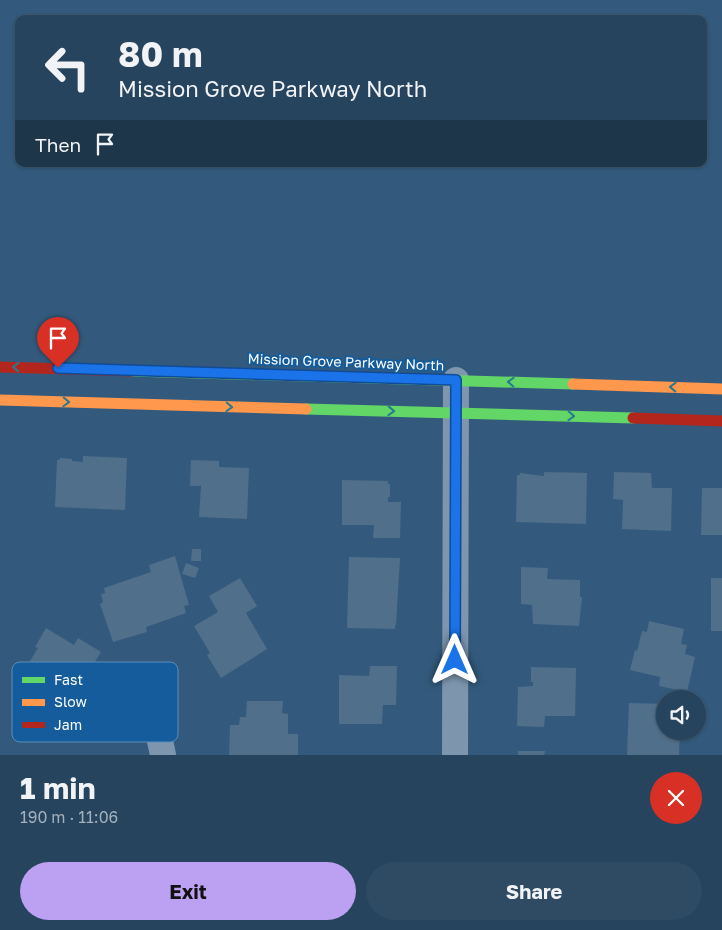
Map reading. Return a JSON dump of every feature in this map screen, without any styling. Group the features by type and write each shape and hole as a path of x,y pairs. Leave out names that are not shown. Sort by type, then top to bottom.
{"street":[{"name":"Mission Grove Parkway North","path":"0,367 722,389"},
{"path":"455,755 456,380"},
{"path":"0,400 722,420"},
{"path":"160,742 163,755"}],"building":[{"path":"83,456 127,458 125,510 55,507 57,460 60,458 83,462"},
{"path":"191,460 219,461 219,467 249,468 247,519 199,517 201,486 190,486"},
{"path":"544,472 587,473 586,524 516,522 517,475 520,475 520,473 544,476"},
{"path":"614,472 651,473 652,488 672,488 671,531 622,529 623,500 613,499"},
{"path":"342,480 388,481 388,484 390,484 390,497 388,497 388,502 401,502 400,538 373,538 374,525 342,525"},
{"path":"702,488 722,488 722,535 701,535"},
{"path":"192,549 201,549 201,561 191,561"},
{"path":"175,556 189,605 184,606 186,613 146,627 147,632 113,642 100,604 103,602 101,594 105,593 104,588 151,572 149,565"},
{"path":"349,557 400,558 395,629 347,628"},
{"path":"186,563 199,568 195,578 182,574"},
{"path":"521,567 548,568 547,579 580,580 580,597 582,597 579,626 533,624 532,605 521,604"},
{"path":"240,578 257,606 246,613 267,649 221,678 207,655 210,653 194,626 218,612 209,596"},
{"path":"711,578 722,578 722,631 711,631"},
{"path":"649,621 684,629 681,644 687,645 685,654 695,657 687,690 659,686 660,677 630,670 642,631 647,632"},
{"path":"46,628 74,645 78,638 101,652 95,662 29,662 38,648 35,647"},
{"path":"370,666 397,666 396,705 383,705 382,724 339,724 339,675 369,676"},
{"path":"531,667 576,668 575,716 545,716 544,727 517,726 518,687 533,686 533,682 531,682"},
{"path":"247,701 283,701 282,713 288,714 288,734 298,734 298,755 229,755 230,725 239,725 240,717 246,717"},
{"path":"629,703 656,704 656,740 680,740 679,755 627,755"},
{"path":"518,751 545,751 544,755 518,755"}],"traffic: fast":[{"path":"132,371 573,384"},
{"path":"306,409 633,418"}],"traffic: slow":[{"path":"573,384 722,389"},
{"path":"0,400 306,409"}],"traffic: jam":[{"path":"0,367 132,371"},
{"path":"633,418 722,421"}],"route":[{"path":"58,368 456,380 455,660"}]}
